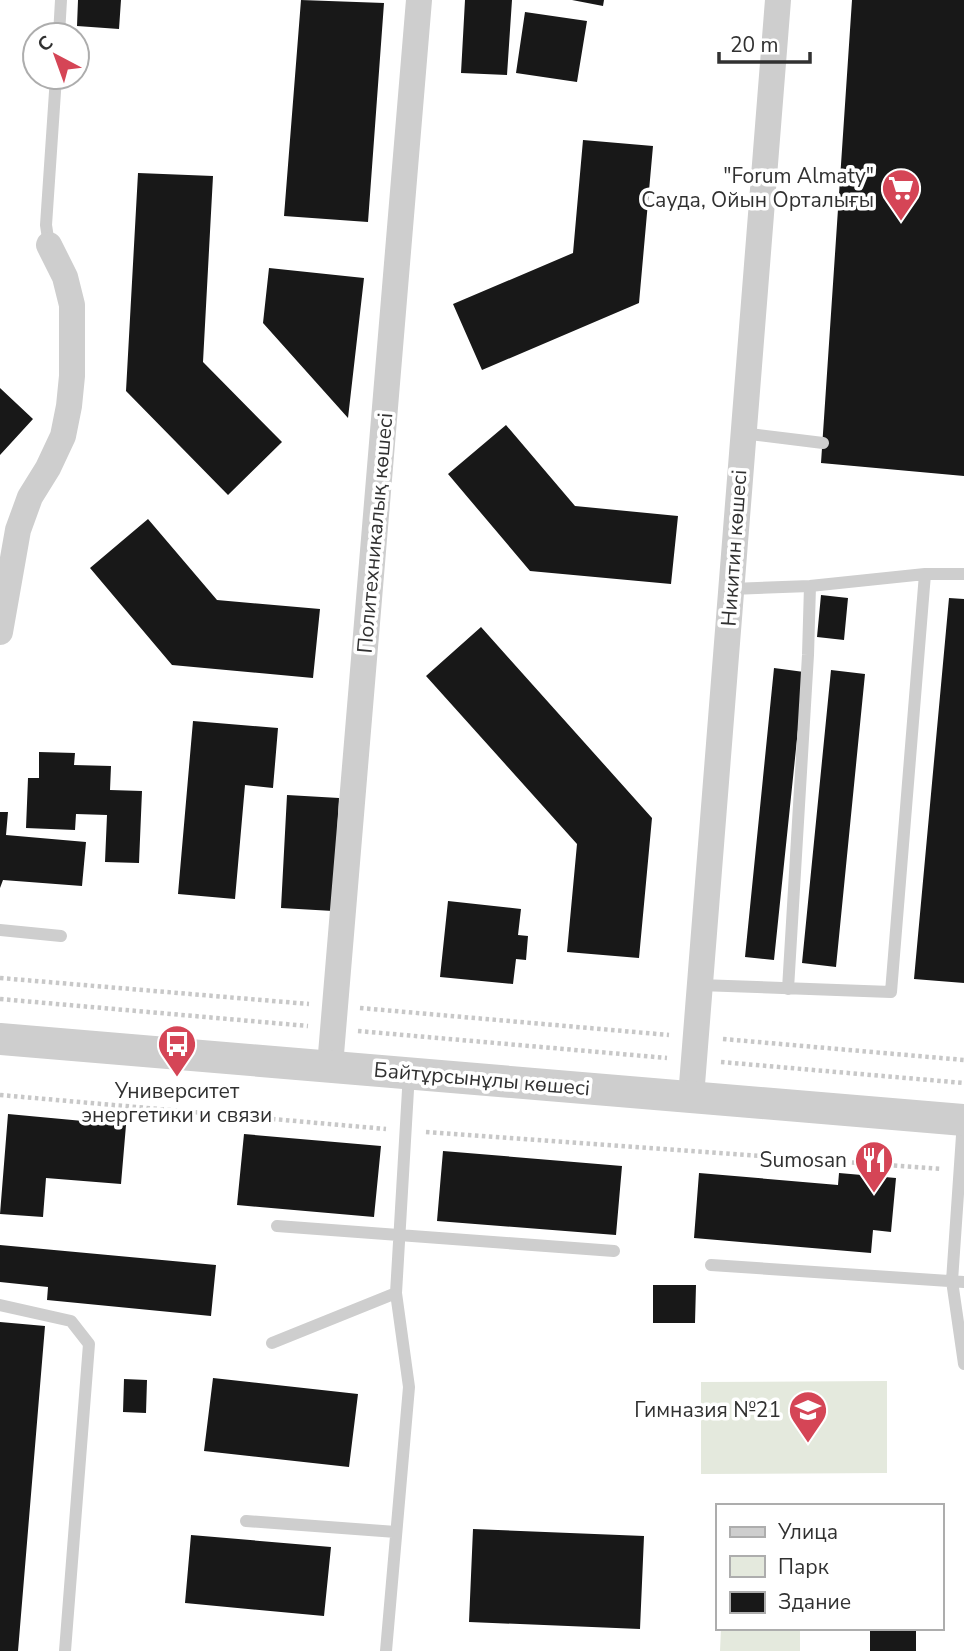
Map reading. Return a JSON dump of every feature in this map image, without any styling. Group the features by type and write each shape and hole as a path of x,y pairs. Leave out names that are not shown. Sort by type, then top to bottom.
{"street":[{"name":"Политехникалық көшесі","path":"330,1066 419,0"},
{"name":"Никитин көшесі","path":"691,1097 778,0"},
{"path":"0,632 18,530 30,497 63,436 69,406 72,376 72,305 65,277 50,245"},
{"name":"Байтұрсынұлы көшесі","path":"0,1039 963,1120"}],"lane":[{"path":"60,21 61,0"},
{"path":"50,245 46,225 55,91"},
{"path":"742,433 824,443"},
{"path":"731,589 810,586 925,574 964,574"},
{"path":"699,985 891,992 925,574"},
{"path":"788,989 810,586"},
{"path":"0,930 61,936"},
{"path":"386,1651 410,1387 396,1293 409,1072"},
{"path":"963,1120 958,1282 964,1364"},
{"path":"277,1226 614,1251"},
{"path":"711,1265 958,1282"},
{"path":"272,1343 396,1293"},
{"path":"0,1305 71,1321 89,1344 65,1651"},
{"path":"246,1521 396,1532"}],"path":[{"path":"0,978 335,1018 694,1049 964,1060"},
{"path":"0,999 335,1018 694,1049 964,1083"},
{"path":"0,1095 406,1130 961,1171"}],"green space":[{"path":"887,1381 887,1473 701,1474 701,1382"},
{"path":"721,1630 800,1630 800,1651 720,1651"}],"building":[{"path":"78,0 121,0 119,29 91,27 91,21 77,21"},
{"path":"301,0 384,3 368,222 284,216"},
{"path":"465,0 512,0 507,75 461,73"},
{"path":"572,0 604,0 603,6"},
{"name":"\"Forum Almaty\" Сауда, Ойын Орталығы","path":"852,0 964,0 964,476 821,463"},
{"path":"525,12 587,21 577,82 516,73"},
{"path":"583,140 653,146 639,303 482,370 453,304 573,253"},
{"path":"138,173 213,176 203,362 282,442 228,495 126,391"},
{"path":"269,268 364,278 348,418 263,323"},
{"path":"0,388 33,419 0,455"},
{"path":"506,425 575,506 678,516 671,584 530,571 448,474"},
{"path":"148,519 217,600 320,609 313,678 172,665 90,568"},
{"path":"821,595 848,598 844,640 817,637"},
{"path":"949,598 964,599 964,983 914,979"},
{"path":"481,627 652,818 639,958 567,952 577,844 426,676"},
{"path":"774,668 804,672 774,960 745,957"},
{"path":"831,670 865,674 836,967 802,963"},
{"path":"193,721 278,728 273,788 245,785 235,899 178,894"},
{"path":"39,752 75,753 74,765 111,766 110,790 142,791 139,863 105,862 107,815 76,814 75,830 26,828 28,778 39,778"},
{"path":"287,795 339,798 333,911 281,908"},
{"path":"0,812 8,812 6,835 86,842 82,886 3,880 0,888"},
{"path":"448,901 521,909 518,935 528,936 526,960 516,959 513,984 440,977"},
{"path":"8,1114 126,1125 121,1184 46,1178 43,1217 0,1214"},
{"path":"244,1134 381,1146 374,1217 237,1205"},
{"path":"443,1151 622,1166 616,1235 437,1221"},
{"path":"699,1173 838,1185 839,1173 896,1178 891,1232 873,1230 871,1253 694,1238"},
{"path":"0,1245 216,1265 211,1316 47,1300 48,1287 0,1282"},
{"path":"653,1285 696,1285 695,1323 653,1323"},
{"path":"0,1322 45,1326 18,1651 0,1651"},
{"path":"213,1378 358,1394 349,1467 204,1451"},
{"path":"124,1379 147,1380 146,1413 123,1412"},
{"path":"473,1529 644,1536 640,1629 469,1622"},
{"path":"191,1535 331,1547 324,1616 185,1603"},
{"path":"870,1630 916,1630 916,1651 870,1651"}],"place":[{"name":"\"Forum Almaty\" Сауда, Ойын Орталығы","path":"901,222"},
{"name":"Университет энергетики и связи","path":"177,1078"},
{"name":"Sumosan","path":"874,1194"},
{"name":"Гимназия №21","path":"808,1444"}]}
